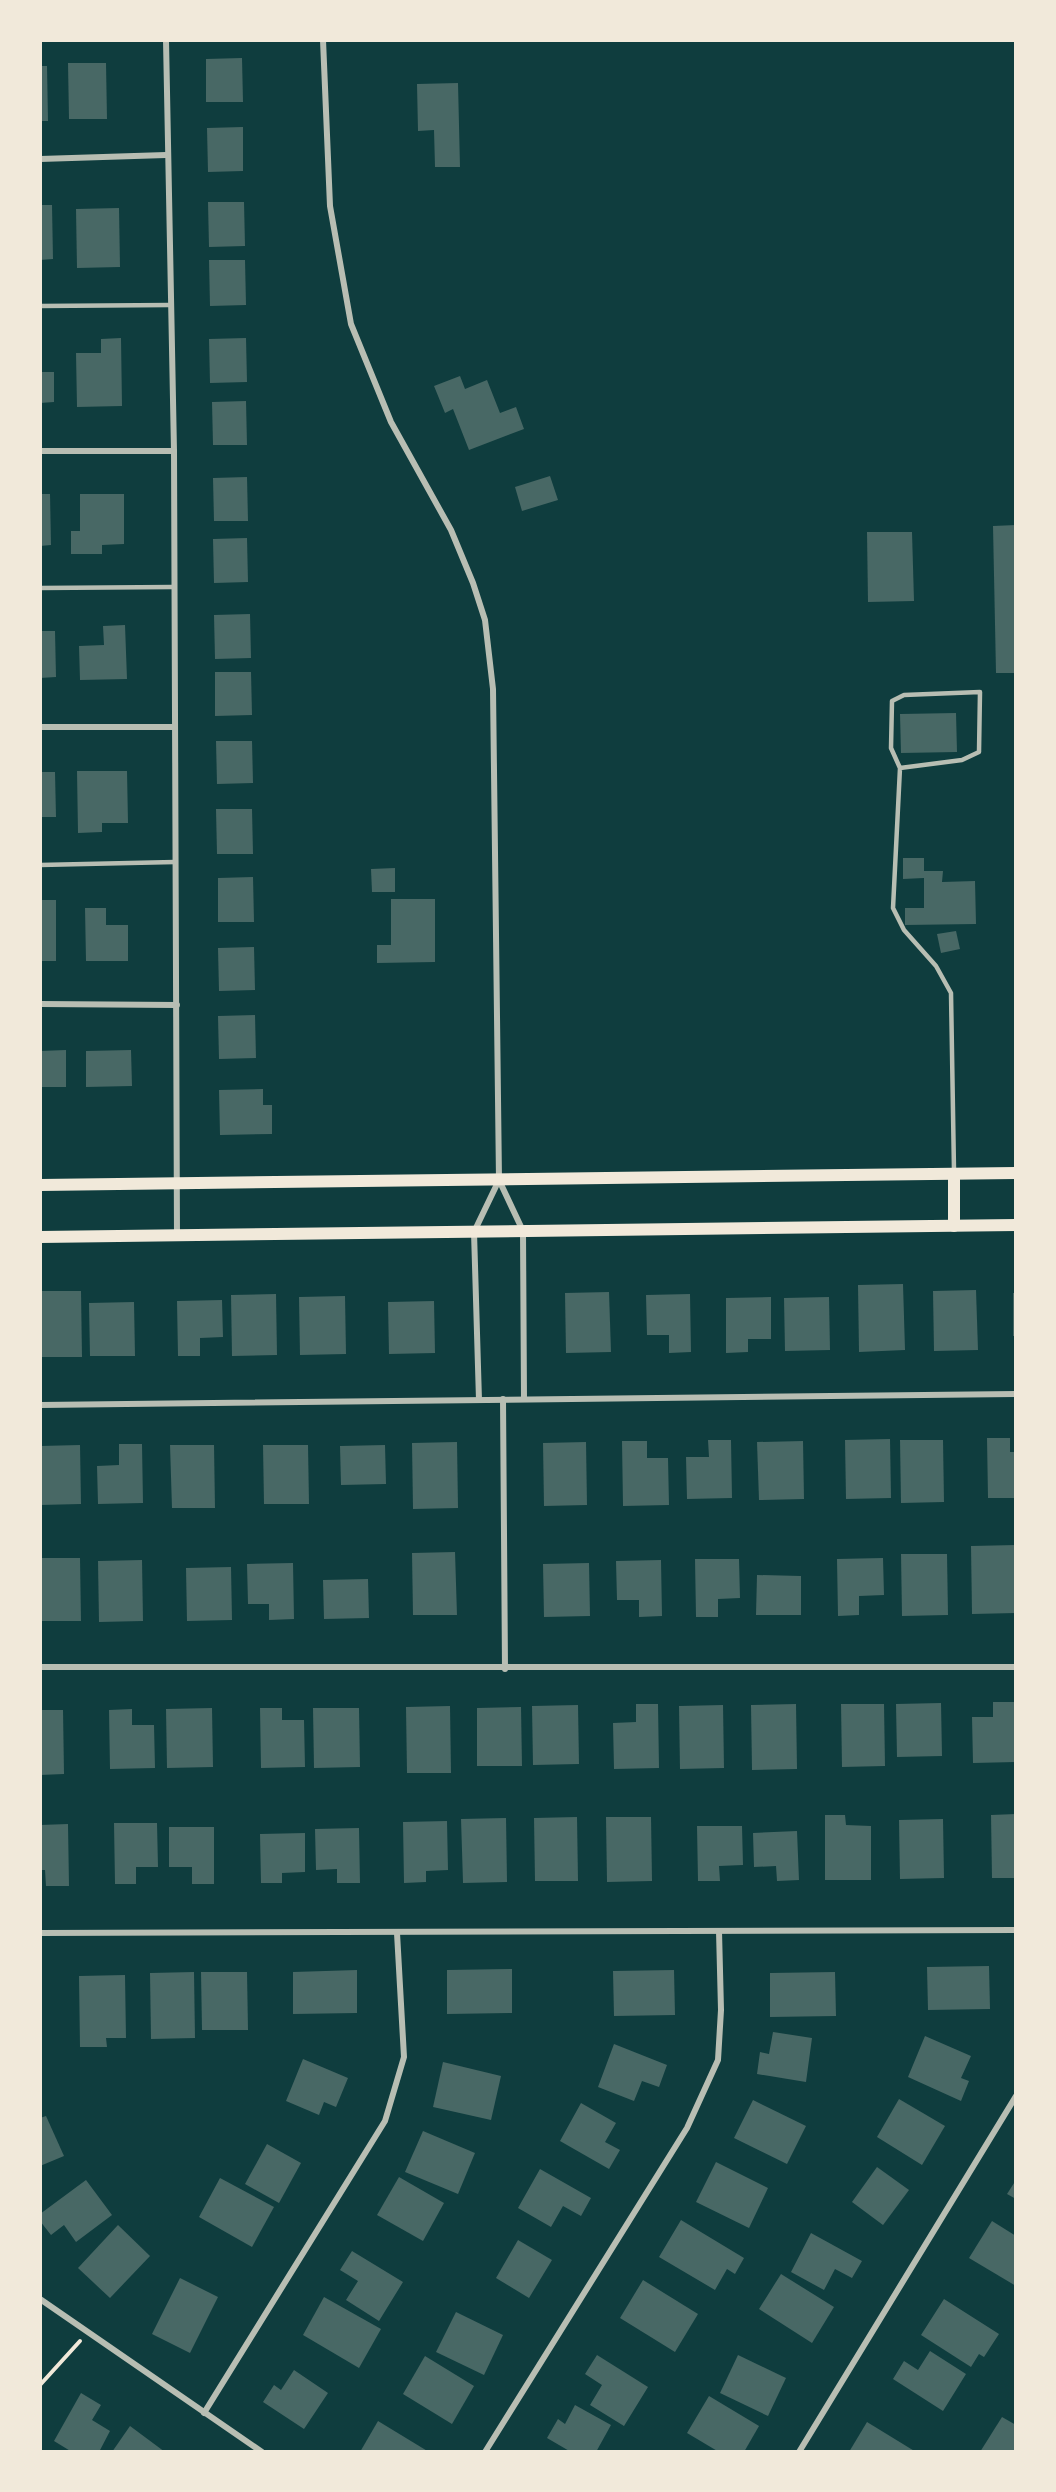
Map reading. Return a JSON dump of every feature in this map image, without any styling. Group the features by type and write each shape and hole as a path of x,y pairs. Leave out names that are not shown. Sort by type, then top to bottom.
{"main road":[{"path":"40,1185 1016,1173"},
{"path":"954,1174 954,1226"},
{"path":"40,1237 1016,1225"}],"street":[{"path":"166,40 166,156 174,451 177,1235"},
{"path":"323,40 330,206 351,324 391,422 451,530 485,620 493,689 499,1180 523,1231 524,1399"},
{"path":"40,159 166,156"},
{"path":"40,451 174,451"},
{"path":"40,727 174,727"},
{"path":"40,1004 177,1005"},
{"path":"479,1400 474,1232 499,1180"},
{"path":"40,1405 1016,1394"},
{"path":"503,1399 505,1669"},
{"path":"40,1667 505,1669 1016,1667"},
{"path":"40,1933 1016,1930"},
{"path":"485,2451 687,2128 718,2061 721,2010 719,1932"},
{"path":"204,2414 385,2121 404,2057 397,1933"},
{"path":"799,2451 1016,2096"},
{"path":"40,2299 204,2414 262,2451"}],"lane":[{"path":"40,306 170,305"},
{"path":"40,588 173,586"},
{"path":"900,768 962,760 979,752 980,692 904,695 892,700 891,748 900,768 893,908 904,930 936,966 951,993 954,1174"},
{"path":"40,865 175,862"}],"path":[{"path":"40,2385 88,2332"}],"building":[{"path":"242,58 243,102 206,102 206,59"},
{"path":"68,63 106,63 107,119 69,119"},
{"path":"40,66 47,66 48,121 40,121"},
{"path":"458,83 460,167 435,167 434,130 418,131 417,84"},
{"path":"243,127 243,171 208,172 207,128"},
{"path":"208,202 244,202 245,246 209,247"},
{"path":"40,205 52,205 53,259 40,260"},
{"path":"119,208 120,267 77,268 76,209"},
{"path":"209,260 245,260 246,305 210,306"},
{"path":"121,338 122,406 77,407 76,353 101,353 101,339"},
{"path":"246,338 247,382 210,383 209,339"},
{"path":"40,372 54,372 54,402 40,403"},
{"path":"460,376 465,389 487,380 500,413 516,407 524,429 469,450 453,409 445,413 434,386"},
{"path":"246,401 247,445 213,445 212,402"},
{"path":"550,476 558,500 522,511 515,487"},
{"path":"247,477 248,521 214,521 213,478"},
{"path":"40,494 50,494 51,545 40,546"},
{"path":"80,494 124,494 124,544 102,545 102,554 71,554 71,531 80,531"},
{"path":"1016,525 1016,673 996,673 993,526"},
{"path":"867,532 912,532 914,601 868,602"},
{"path":"247,538 248,582 214,583 213,539"},
{"path":"250,614 251,658 215,659 214,615"},
{"path":"125,625 127,679 80,680 79,646 104,645 103,626"},
{"path":"40,631 55,631 56,677 40,678"},
{"path":"215,672 251,672 252,715 215,716"},
{"path":"956,713 957,752 901,753 900,714"},
{"path":"216,741 252,741 253,783 217,784"},
{"path":"77,771 127,771 128,823 102,823 102,832 78,833"},
{"path":"40,772 55,772 56,817 40,817"},
{"path":"216,809 252,809 253,854 217,854"},
{"path":"903,858 924,858 924,871 943,871 942,882 975,881 976,924 905,925 905,908 924,908 924,878 903,879"},
{"path":"395,868 395,892 372,892 371,869"},
{"path":"253,877 254,922 218,922 218,878"},
{"path":"391,899 435,899 435,962 377,963 377,945 391,945"},
{"path":"40,900 56,900 56,961 40,961"},
{"path":"85,908 106,908 106,925 128,925 128,961 86,961"},
{"path":"956,931 960,949 941,953 937,934"},
{"path":"254,947 255,990 219,991 218,948"},
{"path":"255,1015 256,1058 219,1059 218,1016"},
{"path":"66,1050 66,1087 40,1087 40,1051"},
{"path":"131,1050 132,1086 86,1087 86,1051"},
{"path":"263,1089 263,1105 272,1105 272,1134 220,1135 219,1090"},
{"path":"903,1284 905,1350 859,1352 858,1285"},
{"path":"976,1290 978,1350 934,1351 933,1291"},
{"path":"40,1291 81,1291 82,1357 40,1357"},
{"path":"609,1292 611,1352 566,1353 565,1293"},
{"path":"1013,1293 1016,1293 1016,1336 1013,1336"},
{"path":"276,1294 277,1355 232,1356 231,1295"},
{"path":"690,1294 691,1352 669,1353 669,1335 647,1335 646,1295"},
{"path":"345,1296 346,1354 300,1355 299,1297"},
{"path":"771,1297 771,1339 748,1339 748,1352 726,1353 726,1298"},
{"path":"829,1297 830,1350 785,1351 784,1298"},
{"path":"222,1300 223,1337 200,1338 200,1356 178,1356 177,1301"},
{"path":"434,1301 435,1353 389,1354 388,1302"},
{"path":"134,1302 135,1356 90,1356 89,1303"},
{"path":"987,1438 1010,1438 1010,1452 1016,1452 1016,1498 988,1498"},
{"path":"890,1439 891,1498 846,1499 845,1440"},
{"path":"708,1440 731,1440 732,1498 687,1499 686,1457 709,1457"},
{"path":"900,1440 943,1440 944,1502 901,1503"},
{"path":"622,1441 647,1441 647,1458 668,1458 669,1505 623,1506"},
{"path":"803,1441 804,1499 759,1500 757,1442"},
{"path":"457,1442 458,1508 413,1509 412,1443"},
{"path":"586,1442 587,1505 544,1506 543,1443"},
{"path":"119,1444 142,1444 143,1503 98,1504 97,1466 119,1465"},
{"path":"80,1445 81,1504 40,1505 40,1446"},
{"path":"170,1445 214,1445 215,1508 172,1508"},
{"path":"263,1445 308,1445 309,1504 264,1504"},
{"path":"385,1445 386,1484 341,1485 340,1446"},
{"path":"1016,1545 1016,1613 972,1614 971,1546"},
{"path":"455,1552 457,1615 413,1615 412,1553"},
{"path":"901,1554 947,1554 948,1615 902,1616"},
{"path":"40,1558 80,1558 81,1621 40,1621"},
{"path":"883,1558 884,1595 859,1596 859,1615 838,1616 837,1559"},
{"path":"695,1559 739,1559 740,1598 718,1599 718,1617 696,1617"},
{"path":"142,1560 143,1621 99,1622 98,1561"},
{"path":"661,1560 662,1616 639,1617 639,1600 617,1600 616,1561"},
{"path":"293,1563 294,1619 269,1620 269,1604 248,1604 247,1564"},
{"path":"589,1563 590,1616 544,1617 543,1564"},
{"path":"231,1567 232,1620 187,1621 186,1568"},
{"path":"757,1575 801,1576 801,1615 756,1615"},
{"path":"368,1579 369,1618 324,1619 323,1580"},
{"path":"993,1702 1016,1702 1016,1762 973,1763 972,1717 993,1717"},
{"path":"941,1703 942,1756 897,1757 896,1704"},
{"path":"636,1704 658,1704 659,1768 614,1769 613,1723 636,1722"},
{"path":"796,1704 797,1769 752,1770 751,1705"},
{"path":"841,1704 884,1704 885,1766 842,1767"},
{"path":"578,1705 579,1764 533,1765 532,1706"},
{"path":"723,1705 724,1768 680,1769 679,1706"},
{"path":"450,1706 451,1773 407,1773 406,1707"},
{"path":"521,1707 522,1766 477,1766 477,1708"},
{"path":"212,1708 213,1767 167,1768 166,1709"},
{"path":"260,1708 282,1708 282,1720 304,1720 305,1767 261,1768"},
{"path":"313,1708 359,1708 360,1767 314,1768"},
{"path":"132,1709 132,1725 154,1725 155,1768 110,1769 109,1710"},
{"path":"40,1710 63,1710 64,1774 40,1775"},
{"path":"1016,1814 1016,1878 992,1878 991,1815"},
{"path":"825,1815 845,1815 846,1825 871,1826 871,1880 825,1880"},
{"path":"577,1817 578,1881 535,1881 534,1818"},
{"path":"606,1817 651,1817 652,1881 607,1882"},
{"path":"506,1818 507,1882 463,1883 461,1819"},
{"path":"943,1819 944,1878 900,1879 899,1820"},
{"path":"447,1821 448,1870 426,1871 426,1882 404,1883 403,1822"},
{"path":"114,1823 157,1823 158,1867 136,1867 136,1884 115,1884"},
{"path":"68,1824 69,1886 46,1886 45,1870 40,1870 40,1825"},
{"path":"697,1826 742,1826 743,1865 719,1866 720,1881 698,1881"},
{"path":"169,1827 214,1827 214,1884 192,1884 192,1867 169,1867"},
{"path":"359,1828 360,1883 337,1883 337,1869 316,1870 315,1829"},
{"path":"797,1831 799,1880 777,1881 776,1866 754,1867 753,1833"},
{"path":"305,1833 305,1872 282,1873 282,1883 261,1883 260,1834"},
{"path":"989,1966 990,2009 928,2010 927,1967"},
{"path":"512,1969 512,2013 447,2014 447,1970"},
{"path":"357,1970 357,2013 293,2014 293,1972"},
{"path":"674,1970 675,2015 614,2016 613,1971"},
{"path":"194,1972 195,2038 151,2039 150,1973"},
{"path":"201,1972 247,1972 248,2030 202,2030"},
{"path":"835,1972 836,2016 770,2017 770,1973"},
{"path":"125,1975 126,2038 106,2038 107,2047 80,2047 79,1976"},
{"path":"773,2032 812,2038 806,2082 757,2074 760,2052 769,2054"},
{"path":"925,2036 971,2056 961,2078 969,2081 961,2101 908,2077"},
{"path":"614,2044 667,2065 659,2087 642,2081 634,2101 598,2087"},
{"path":"303,2059 348,2078 336,2107 324,2102 319,2115 286,2101"},
{"path":"443,2062 501,2076 491,2120 433,2107"},
{"path":"899,2099 945,2126 922,2165 877,2137"},
{"path":"753,2100 806,2126 787,2164 734,2138"},
{"path":"581,2103 616,2123 605,2142 620,2150 609,2169 560,2141"},
{"path":"46,2116 64,2156 40,2166 40,2118"},
{"path":"423,2131 475,2153 458,2194 405,2172"},
{"path":"267,2144 301,2163 279,2203 245,2184"},
{"path":"716,2162 768,2188 749,2228 696,2202"},
{"path":"877,2167 909,2190 883,2225 852,2202"},
{"path":"540,2169 591,2198 581,2216 563,2206 551,2227 518,2208"},
{"path":"399,2177 444,2203 423,2241 377,2215"},
{"path":"220,2178 274,2207 252,2247 199,2217"},
{"path":"86,2180 112,2215 76,2242 64,2225 51,2235 40,2221 40,2214"},
{"path":"1016,2180 1016,2199 1007,2194"},
{"path":"681,2220 744,2258 735,2274 727,2269 715,2290 659,2257"},
{"path":"992,2221 1016,2236 1016,2286 969,2258"},
{"path":"118,2225 150,2256 110,2298 78,2268"},
{"path":"811,2233 862,2261 852,2278 835,2269 824,2290 791,2272"},
{"path":"518,2240 552,2260 529,2298 496,2278"},
{"path":"352,2251 403,2282 379,2321 346,2300 358,2281 340,2270"},
{"path":"781,2274 834,2307 812,2343 759,2309"},
{"path":"180,2278 218,2297 190,2353 152,2334"},
{"path":"643,2280 698,2314 675,2352 620,2318"},
{"path":"324,2297 381,2329 359,2368 303,2335"},
{"path":"944,2299 999,2334 984,2357 979,2354 971,2367 921,2335"},
{"path":"456,2312 503,2335 484,2375 436,2352"},
{"path":"930,2351 966,2374 943,2411 893,2379 904,2361 918,2370"},
{"path":"597,2355 648,2387 624,2426 590,2405 602,2385 585,2374"},
{"path":"738,2355 786,2378 768,2416 720,2393"},
{"path":"425,2356 474,2386 452,2424 403,2394"},
{"path":"294,2370 328,2393 304,2429 263,2402 274,2385 281,2390"},
{"path":"81,2393 101,2405 92,2420 110,2431 99,2452 72,2452 54,2441"},
{"path":"709,2396 759,2426 744,2452 719,2452 687,2433"},
{"path":"575,2405 611,2425 596,2452 571,2452 547,2438 558,2419 565,2424"},
{"path":"1002,2417 1016,2425 1016,2452 980,2452"},
{"path":"378,2421 429,2452 360,2452"},
{"path":"867,2422 916,2452 849,2452"},
{"path":"130,2426 165,2452 112,2452"}]}
